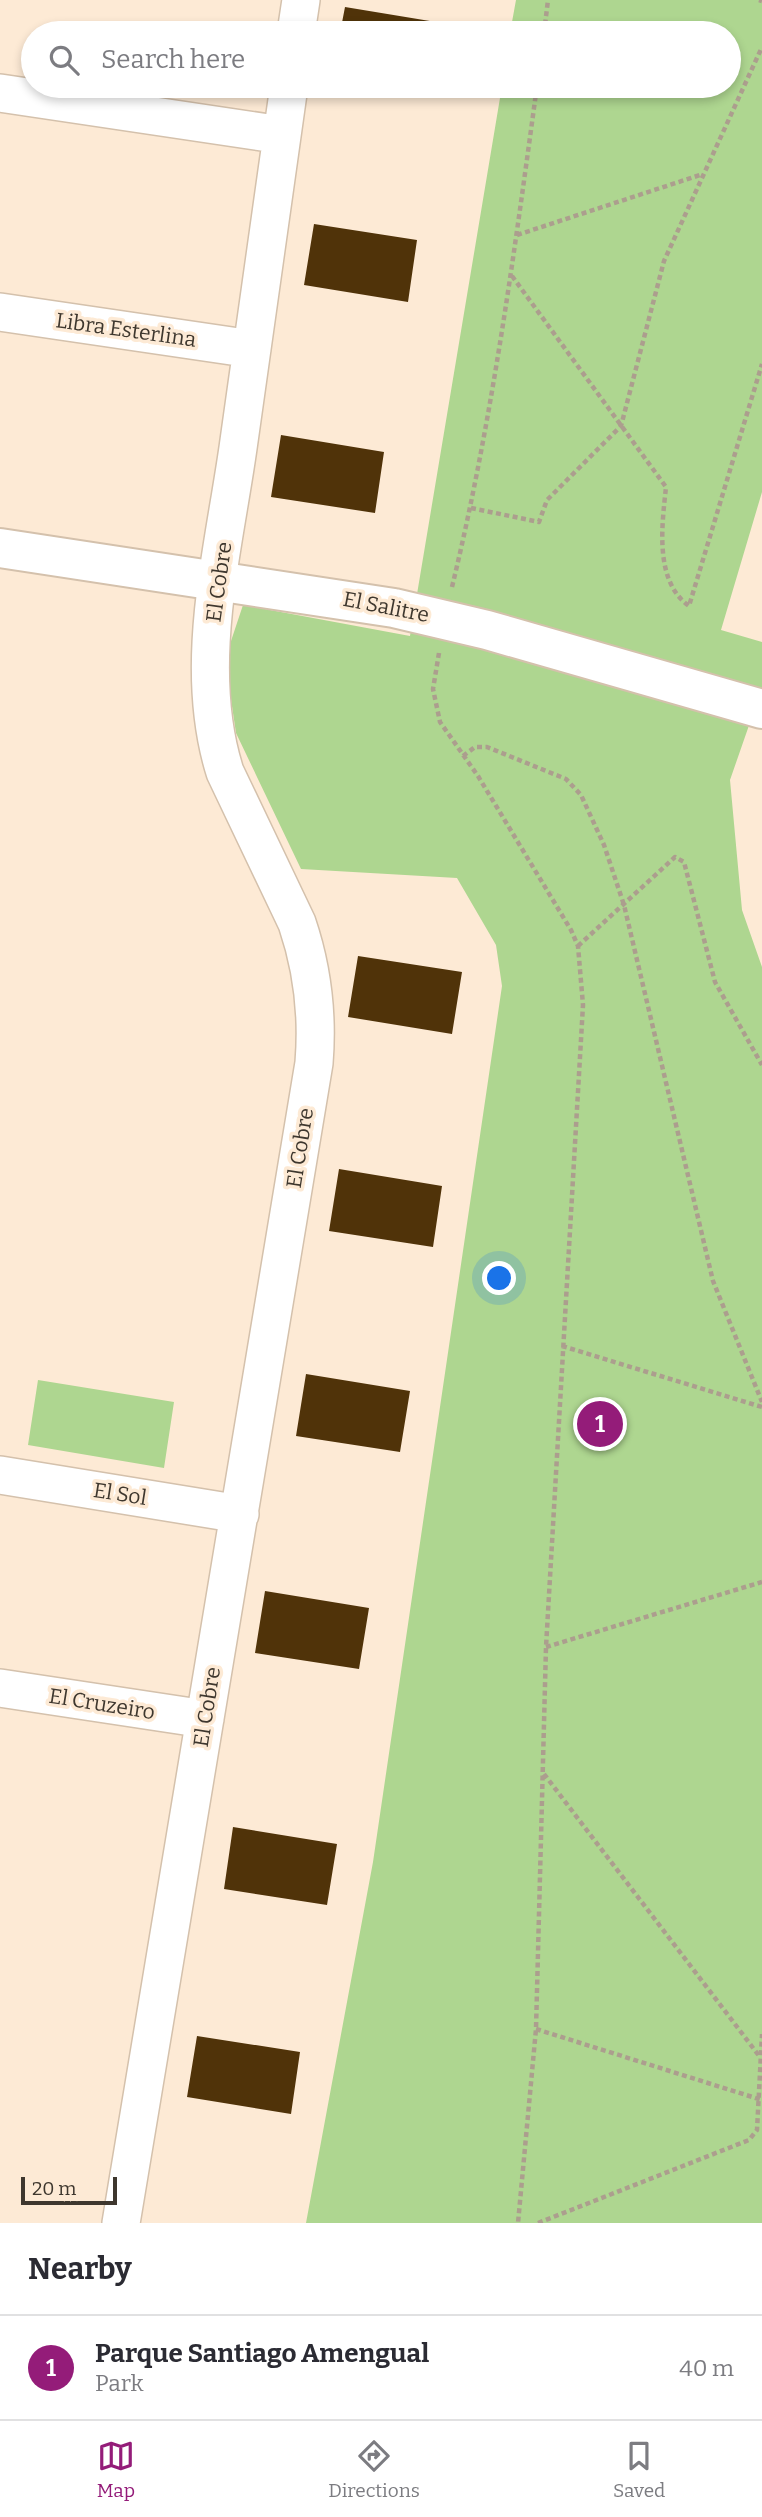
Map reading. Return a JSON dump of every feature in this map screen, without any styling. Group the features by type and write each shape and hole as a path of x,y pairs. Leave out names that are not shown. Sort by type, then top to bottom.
{"street":[{"path":"298,21 301,0"},
{"path":"0,93 21,96"},
{"path":"34,98 282,135"},
{"name":"El Cobre","path":"121,2223 314,1063 316,1033 312,976 297,923 235,798 216,746 210,663 218,580 287,98"},
{"name":"Libra Esterlina","path":"0,312 252,349"},
{"name":"El Salitre","path":"0,548 394,607 762,709"},
{"name":"El Sol","path":"0,1475 240,1514"},
{"name":"El Cruzeiro","path":"0,1688 205,1719"}],"path":[{"path":"545,21 548,0"},
{"path":"741,91 762,47"},
{"path":"518,2223 537,2029 546,1647 583,1005 578,946 478,776 440,722 433,689 445,619 471,508 511,275 535,98"},
{"path":"471,508 539,522 547,500 621,426 664,261 738,98"},
{"path":"517,235 701,174"},
{"path":"511,275 666,487 662,544 669,580 676,596 689,606 762,363"},
{"path":"463,756 475,747 487,747 566,779 582,795 591,814 624,905 713,1281 762,1402"},
{"path":"578,946 675,857 684,862 715,982 762,1065"},
{"path":"562,1346 762,1407"},
{"path":"546,1647 762,1582"},
{"path":"544,1774 760,2057"},
{"path":"537,2029 759,2100"},
{"path":"538,2223 749,2140 757,2130 762,2034"}],"green space":[{"path":"516,0 762,0 762,492 721,630 762,642 762,688 730,780 742,910 762,967 762,2223 306,2223 373,1862 502,986 496,945 457,878 301,869 236,733 225,659 243,605 410,636 500,98 741,98 741,21 512,21"},
{"path":"38,1380 174,1402 164,1468 28,1445"}],"building":[{"path":"345,7 430,21 342,21"},
{"path":"314,224 417,240 408,302 304,285"},
{"path":"281,435 384,452 375,513 271,497"},
{"path":"358,956 462,972 452,1034 348,1017"},
{"path":"339,1169 442,1186 433,1247 329,1231"},
{"path":"306,1374 410,1391 400,1452 296,1436"},
{"path":"265,1591 369,1608 359,1669 255,1653"},
{"path":"233,1827 337,1844 327,1905 224,1889"},
{"path":"197,2036 300,2052 291,2114 187,2097"}],"place":[{"name":"Parque Santiago Amengual","path":"600,1424"}]}
